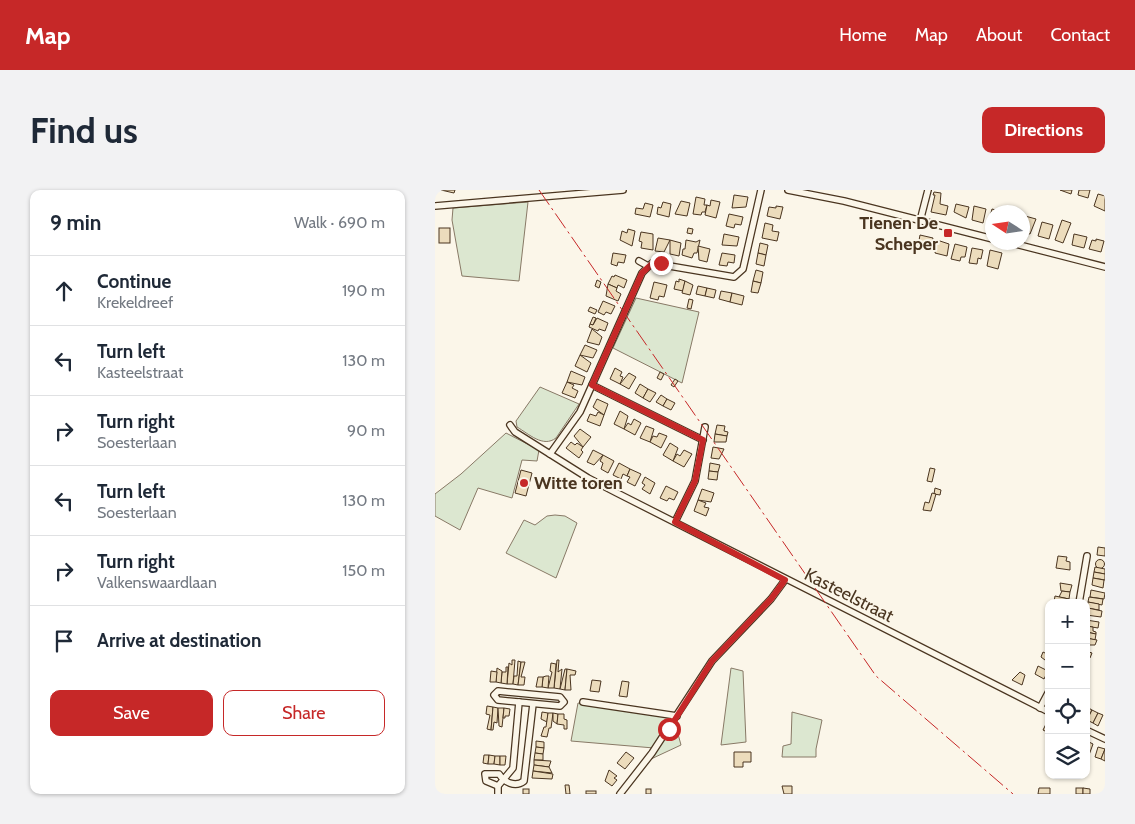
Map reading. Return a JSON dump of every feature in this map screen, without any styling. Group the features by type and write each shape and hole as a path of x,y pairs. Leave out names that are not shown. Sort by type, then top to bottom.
{"street":[{"path":"435,206 623,190"},
{"path":"550,454 580,412 642,273 653,263 661,263 734,277 739,275 743,269 761,190"},
{"path":"788,190 985,237"},
{"path":"921,221 928,190"},
{"path":"1030,248 1105,267"},
{"path":"639,261 648,266"},
{"path":"592,385 703,440"},
{"name":"Kasteelstraat","path":"510,425 515,432 588,478 785,580 1045,710"},
{"path":"675,522 695,481 705,427"},
{"path":"1080,599 1087,556"},
{"path":"620,794 653,753 712,661 771,599 785,580"},
{"path":"498,691 560,696 564,702 560,706 519,702 498,700 494,695 498,691"},
{"path":"1040,708 1045,699"},
{"path":"498,794 498,786 513,768 519,702"},
{"path":"583,702 677,716"},
{"path":"498,786 485,781 485,774 499,774 502,780 509,783 521,784 524,781 533,704"},
{"path":"1090,732 1105,739"}],"green space":[{"path":"528,202 519,281 462,276 452,220 453,208"},
{"path":"636,298 699,312 682,383 613,348"},
{"path":"540,387 579,404 556,438 551,441 536,439 517,427 516,421"},
{"path":"506,433 539,450 537,461 522,460 512,498 478,488 460,530 435,516 435,494 461,474"},
{"path":"547,516 565,516 577,523 556,578 506,553 524,520 535,525"},
{"path":"731,668 743,671 746,742 721,745"},
{"path":"578,703 673,718 654,748 571,741"},
{"path":"792,712 822,720 816,757 782,757 783,746 791,744"},
{"path":"675,723 681,745 651,759 652,757"}],"shaded area":[{"path":"500,692 560,698 559,704 499,698"}],"building":[{"path":"441,190 455,190 454,193"},
{"path":"1060,190 1072,190 1071,194"},
{"path":"1079,190 1090,190 1088,198 1078,195"},
{"path":"934,192 941,193 940,204 948,206 946,215 931,212"},
{"path":"1098,194 1105,196 1105,211 1094,206"},
{"path":"734,195 748,197 746,207 732,208"},
{"path":"696,197 705,199 704,205 707,205 705,212 702,212 701,215 693,214"},
{"path":"711,200 720,202 716,218 705,215 707,205 710,206"},
{"path":"681,201 690,203 687,216 675,214"},
{"path":"663,202 671,204 669,217 657,214 658,207 661,208"},
{"path":"645,203 653,205 650,217 635,214 636,208 643,209"},
{"path":"956,204 969,207 966,218 954,212"},
{"path":"776,206 783,207 780,219 767,216 769,207 776,208"},
{"path":"974,206 985,209 983,223 972,220"},
{"path":"729,214 743,217 741,225 735,224 734,228 726,226"},
{"path":"1030,217 1036,219 1030,234"},
{"path":"1062,220 1071,223 1063,243 1055,240"},
{"path":"1042,222 1053,225 1049,239 1038,236"},
{"path":"765,223 773,225 772,231 779,232 777,241 762,238"},
{"path":"439,228 450,228 450,243 439,243"},
{"path":"688,228 693,229 692,234 687,233"},
{"path":"628,229 635,231 632,246 620,240 622,231 627,233"},
{"path":"641,232 653,234 653,250 641,248 642,242 639,241"},
{"path":"724,234 739,237 737,246 722,245"},
{"path":"1074,234 1087,237 1084,248 1072,245"},
{"path":"920,235 933,238 930,249 918,246"},
{"path":"658,238 670,240 664,252 655,251"},
{"path":"1096,239 1104,241 1101,252 1089,249 1092,240 1096,241"},
{"path":"670,240 681,243 679,256 670,254"},
{"path":"686,240 696,242 700,240 697,253 694,253 692,258 682,255"},
{"path":"937,240 949,244 947,256 935,253"},
{"path":"760,243 768,245 766,255 758,253"},
{"path":"955,244 967,247 965,257 961,257 960,261 951,259"},
{"path":"698,246 710,249 707,262 699,260"},
{"path":"972,248 983,250 981,259 978,258 977,264 969,263"},
{"path":"990,250 1002,253 998,269 987,266"},
{"path":"613,253 626,255 624,263 618,262 617,266 611,264"},
{"path":"722,253 735,255 734,263 728,262 727,266 719,265"},
{"path":"758,253 766,255 764,266 756,264"},
{"path":"756,270 763,272 761,283 753,281"},
{"path":"615,275 627,280 624,288 618,285 617,288 608,284 612,276 614,277"},
{"path":"679,279 685,281 683,291 674,289 676,281 679,282"},
{"path":"597,280 601,282 599,288 595,286"},
{"path":"685,281 693,285 690,295 682,293"},
{"path":"753,281 761,283 758,293 751,292"},
{"path":"654,282 667,285 664,297 659,296 658,300 650,298"},
{"path":"608,284 617,288 616,291 621,294 618,301 606,296"},
{"path":"698,286 707,288 705,296 696,294"},
{"path":"707,288 716,290 714,298 705,296"},
{"path":"721,291 732,293 730,302 719,299"},
{"path":"732,293 744,296 742,305 730,302"},
{"path":"689,299 693,300 691,309 687,308"},
{"path":"603,301 615,306 611,314 606,312 604,315 598,312"},
{"path":"590,307 597,310 595,314 588,311"},
{"path":"593,317 596,318 593,325 590,324"},
{"path":"597,318 608,323 605,331 599,329 598,331 589,327 590,324 593,325"},
{"path":"592,329 602,337 599,345 587,342"},
{"path":"585,345 597,350 593,358 580,355"},
{"path":"580,355 591,363 587,372 575,366"},
{"path":"615,368 622,372 620,376 623,377 620,384 610,379"},
{"path":"571,371 585,377 582,385 567,382"},
{"path":"660,372 664,374 661,380 657,378"},
{"path":"629,373 636,377 629,389 620,384"},
{"path":"675,379 678,381 674,387 671,385"},
{"path":"567,382 574,385 572,388 578,391 575,398 562,393"},
{"path":"640,384 648,389 643,398 635,393"},
{"path":"648,389 656,393 650,402 643,398"},
{"path":"661,395 667,399 663,406 656,402"},
{"path":"597,399 608,404 604,415 593,407"},
{"path":"667,399 675,403 671,410 663,406"},
{"path":"620,411 628,416 624,429 614,424"},
{"path":"598,412 604,415 600,426 587,421 590,414 596,416"},
{"path":"634,419 641,423 635,435 624,429 628,423 631,425"},
{"path":"717,425 725,426 724,431 728,432 727,436 715,434"},
{"path":"646,426 654,429 650,442 640,438"},
{"path":"580,429 591,437 583,447 574,436"},
{"path":"659,433 667,436 661,448 650,442 653,436 657,437"},
{"path":"715,434 727,436 726,442 714,442"},
{"path":"571,442 583,447 581,450 583,452 579,458 566,448"},
{"path":"670,443 678,448 673,461 663,455"},
{"path":"713,447 724,449 719,459 711,458"},
{"path":"593,450 603,455 594,465 587,462"},
{"path":"684,450 692,454 684,467 673,461 677,454 680,456"},
{"path":"603,455 614,461 608,473 601,469 603,463 600,461"},
{"path":"619,463 630,469 627,476 623,474 621,479 613,475"},
{"path":"710,463 720,465 718,472 709,471"},
{"path":"930,468 935,469 932,482 927,481"},
{"path":"630,469 641,474 635,486 627,482 630,477 627,476"},
{"name":"Witte toren","path":"521,470 532,473 526,496 515,493"},
{"path":"709,471 718,472 717,480 708,479"},
{"path":"645,477 655,483 650,494 642,489 645,485 642,483"},
{"path":"666,486 678,492 674,500 669,498 667,501 660,498"},
{"path":"935,488 941,490 940,495 934,494"},
{"path":"702,489 714,493 711,502 698,500"},
{"path":"932,493 936,494 931,511 923,510 925,502 929,503"},
{"path":"698,500 706,503 704,507 709,508 706,516 694,511"},
{"path":"1098,547 1105,548 1105,556 1097,555"},
{"path":"1058,556 1067,557 1066,561 1070,562 1070,570 1056,568"},
{"path":"1100,559 1105,564 1100,569 1095,564"},
{"path":"1095,567 1105,569 1105,574 1094,572"},
{"path":"1094,572 1105,574 1105,580 1093,578"},
{"path":"1093,578 1104,580 1103,588 1092,585"},
{"path":"1060,583 1072,585 1070,592 1061,591"},
{"path":"1091,590 1105,593 1104,599 1090,597"},
{"path":"1062,591 1070,592 1069,599 1059,597"},
{"path":"1055,596 1069,599 1054,599"},
{"path":"1089,597 1103,599 1102,605 1090,602"},
{"path":"1090,602 1099,604 1099,610 1090,608"},
{"path":"1090,608 1102,611 1101,617 1090,616"},
{"path":"1090,621 1099,622 1098,628 1090,627"},
{"path":"1090,627 1093,627 1093,631 1096,634 1090,633"},
{"path":"1090,633 1096,634 1095,640 1090,639"},
{"path":"1090,639 1097,640 1095,645 1090,645"},
{"path":"1043,652 1045,653 1045,660 1041,657"},
{"path":"512,660 515,660 513,684 507,684 509,663 512,665"},
{"path":"557,660 559,660 558,672 562,669 560,689 554,688"},
{"path":"518,661 521,662 518,685 513,684 514,676 517,676"},
{"path":"521,662 525,662 521,677 525,677 524,685 518,685"},
{"path":"551,663 556,664 554,688 548,688 552,672 550,671"},
{"path":"1038,666 1045,670 1044,679 1035,674"},
{"path":"506,667 508,667 507,684 501,683 502,672 506,672"},
{"path":"497,668 502,671 501,683 496,682"},
{"path":"565,669 567,669 565,690 560,689"},
{"path":"567,669 576,671 575,675 570,675 571,690 565,690"},
{"path":"491,671 497,672 496,682 490,682"},
{"path":"1020,672 1025,675 1022,685 1012,680"},
{"path":"549,676 548,688 542,687 543,677"},
{"path":"538,677 543,677 542,687 536,687"},
{"path":"592,680 601,681 599,692 590,691"},
{"path":"622,681 629,682 627,697 619,696"},
{"path":"487,706 493,707 491,730 487,729 490,715 486,714"},
{"path":"493,707 498,708 497,723 494,722 493,730 491,730"},
{"path":"498,708 504,708 502,727 499,726"},
{"path":"504,708 510,709 509,716 503,718"},
{"path":"1092,710 1098,713 1093,723 1090,722"},
{"path":"542,712 548,713 547,722 541,719"},
{"path":"548,713 553,713 551,728 549,728 547,737 541,736 544,727 546,727"},
{"path":"553,713 558,714 557,724 553,721"},
{"path":"1098,713 1103,715 1098,726 1093,723"},
{"path":"558,714 564,714 564,719 567,720 567,729 564,729 564,725 557,724"},
{"path":"536,741 544,742 544,748 536,747"},
{"path":"536,747 544,748 543,754 535,753"},
{"path":"1098,747 1105,749 1101,759 1095,757"},
{"path":"1105,749 1105,761 1101,759"},
{"path":"626,752 634,758 625,769 617,763"},
{"path":"734,752 751,752 751,762 743,762 743,767 734,767"},
{"path":"535,753 543,754 543,760 534,760"},
{"path":"484,755 489,755 488,764 483,763"},
{"path":"489,755 495,756 494,764 488,764"},
{"path":"495,756 500,756 500,765 494,764"},
{"path":"500,756 506,756 505,765 500,765"},
{"path":"534,760 551,761 549,767 534,765"},
{"path":"534,765 549,767 552,773 533,771"},
{"path":"609,770 617,776 614,778 617,780 612,786 605,781"},
{"path":"533,771 553,774 552,779 532,778"},
{"path":"565,785 569,785 570,794 566,794"},
{"path":"782,786 792,786 792,794 784,794"},
{"path":"1039,788 1050,788 1050,794 1038,794"},
{"path":"1076,788 1083,788 1083,794 1076,794"},
{"path":"1083,788 1090,789 1090,794 1083,794"},
{"path":"523,789 529,789 529,794 523,794"},
{"path":"646,789 651,789 651,794 646,794"},
{"path":"586,791 596,791 596,794 586,794"}],"power":[{"path":"539,190 876,676 1013,794"}],"place":[{"name":"Tienen De Scheper","path":"948,233"},
{"name":"Witte toren","path":"524,483"}],"route":[{"path":"661,263 653,263 642,273 592,385 703,440 695,481 688,499 675,522 785,580 771,599 727,643 712,661 669,729"}]}
